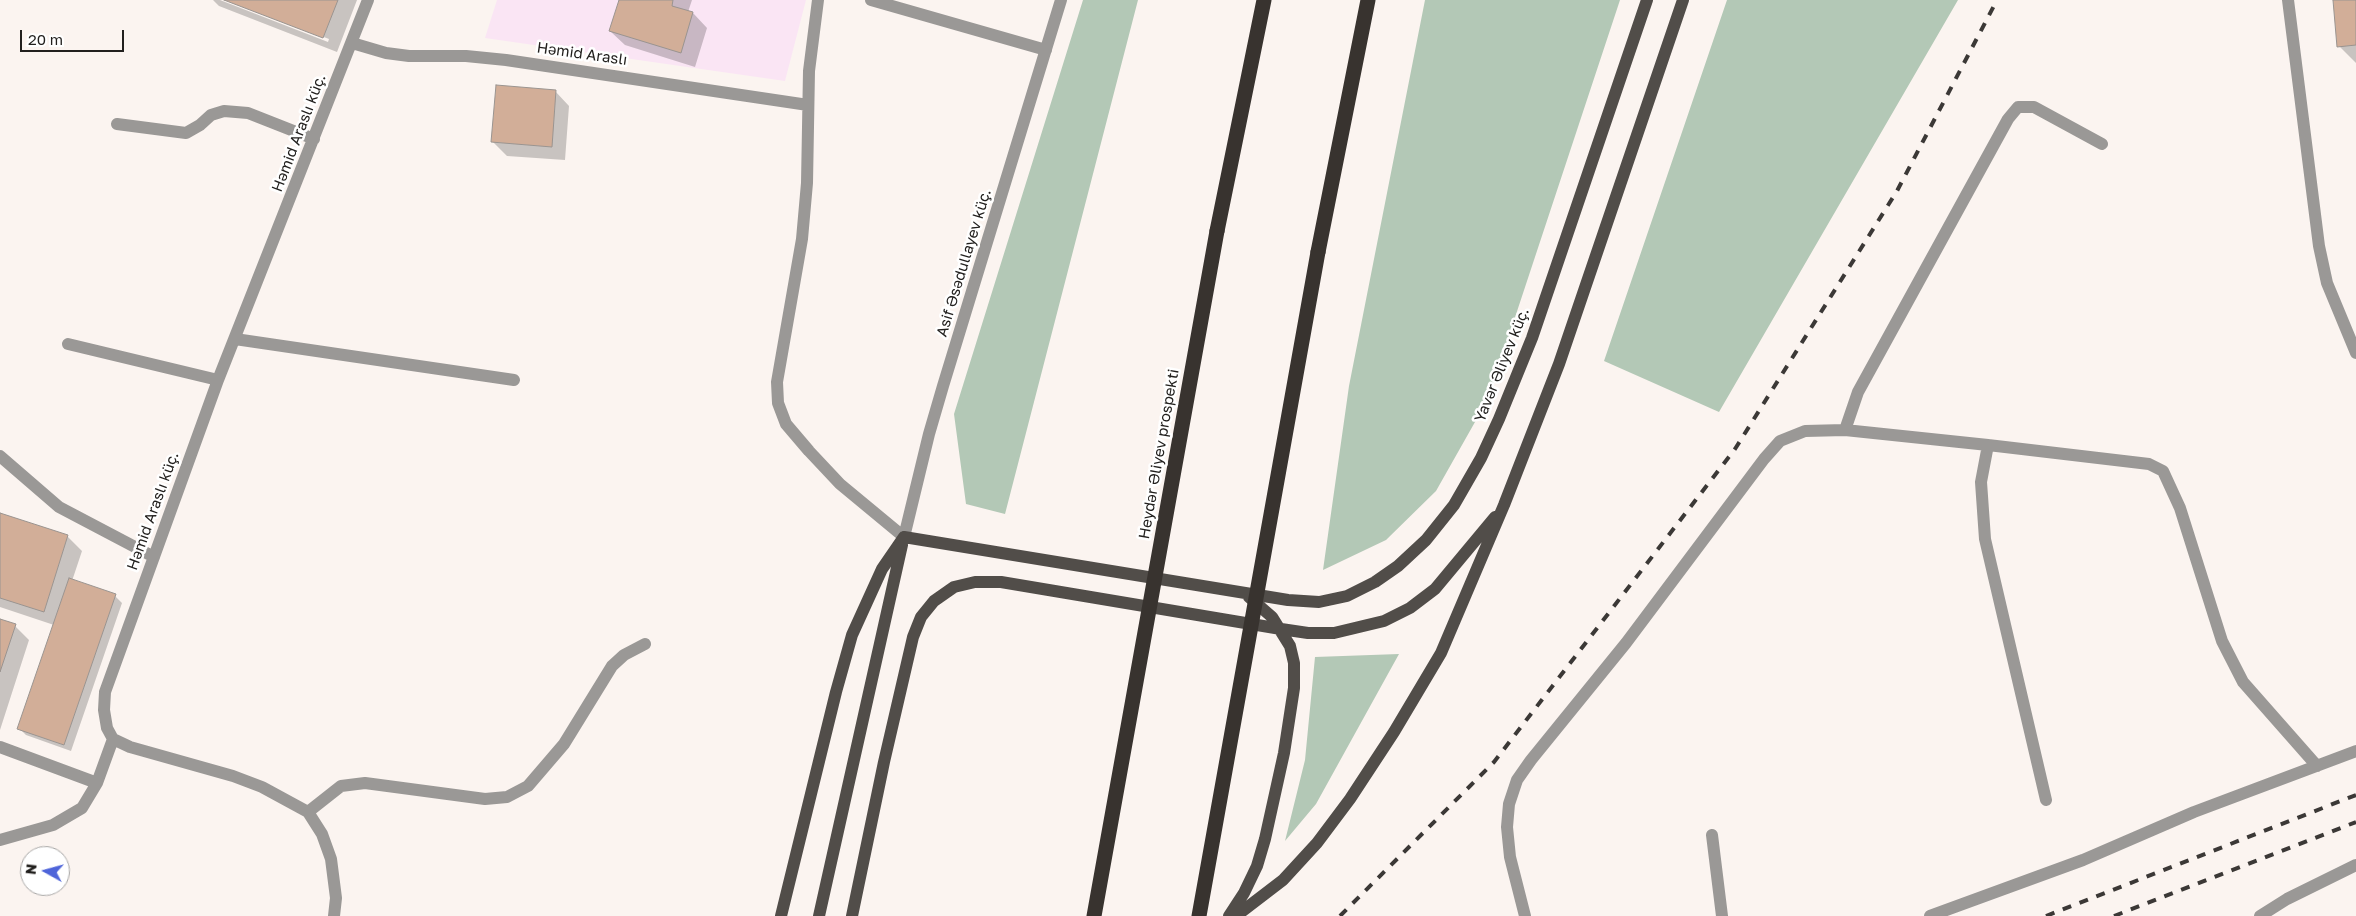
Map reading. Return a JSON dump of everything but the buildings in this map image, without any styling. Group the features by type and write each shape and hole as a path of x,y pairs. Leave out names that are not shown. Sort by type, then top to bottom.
{"highway":[{"name":"Heydər Əliyev prospekti","path":"1094,916 1217,231 1264,0"},
{"path":"1199,916 1318,252 1368,0"}],"main road":[{"name":"Yavər Əliyev küç.","path":"904,537 1245,594 1319,602 1347,596 1375,582 1398,566 1426,540 1454,505 1481,458 1532,338 1647,0"},
{"path":"1236,916 1283,880 1307,855 1350,799 1394,732 1440,653 1504,505 1558,364 1683,0"},
{"path":"852,916 886,752 913,637 922,617 934,601 954,587 975,582 1001,582 1281,630 1334,633 1384,621 1410,608 1435,589 1504,505"},
{"path":"781,916 836,692 852,635 882,569 904,537"},
{"path":"819,916 904,537"},
{"path":"1229,916 1244,893 1257,866 1275,801 1294,688 1294,663 1290,646 1281,630 1262,606 1245,594"}],"street":[{"name":"Həmid Araslı küç.","path":"114,739 107,728 104,710 105,692 218,380 368,0"},
{"path":"818,0 810,62 807,183 802,239 776,382 778,403 786,424 808,451 840,484 904,537"},
{"path":"871,0 1046,50"},
{"name":"Asif Əsədullayev küç.","path":"904,537 934,415 1061,0"},
{"path":"2288,0 2319,246 2327,283 2356,353"},
{"name":"Həmid Araslı","path":"352,43 386,53 409,56 466,56 506,60 808,105"},
{"path":"1845,430 1858,392 2008,119 2018,107 2034,107 2102,144"},
{"path":"117,124 186,133 200,125 211,115 224,111 248,113 314,139"},
{"path":"235,339 514,380"},
{"path":"68,344 218,380"},
{"path":"1525,916 1510,857 1508,827 1509,804 1517,780 1626,643 1764,460 1780,441 1805,430 1845,430 1988,445 2149,464 2163,471 2180,508 2222,641 2243,682 2317,766"},
{"path":"1988,445 1981,482 1985,539 2046,800"},
{"path":"0,456 59,507 154,557"},
{"path":"308,812 342,786 365,783 485,798 507,797 528,786 564,744 612,666 624,655 645,644"},
{"path":"0,840 53,825 82,808 97,783 114,739 130,747 233,776 262,787 308,812 322,834 331,859 336,898 334,916"},
{"path":"0,747 97,783"},
{"path":"1930,916 2083,860 2194,812 2356,751"},
{"path":"1712,835 1722,916"},
{"path":"2260,916 2287,899 2356,865"}],"shaded area":[{"path":"497,0 806,0 785,81 485,38"}],"green space":[{"path":"1083,0 1138,0 1005,514 966,504 954,414"},
{"path":"1425,0 1620,0 1488,399 1436,491 1386,540 1323,570 1349,386"},
{"path":"1727,0 1958,0 1719,412 1604,361"},
{"path":"1399,654 1316,804 1285,841 1305,760 1315,657"}],"railway":[{"path":"1340,916 1494,762 1735,449 1897,191 1997,0"},
{"path":"2046,916 2356,795"},
{"path":"2114,916 2356,822"}]}
